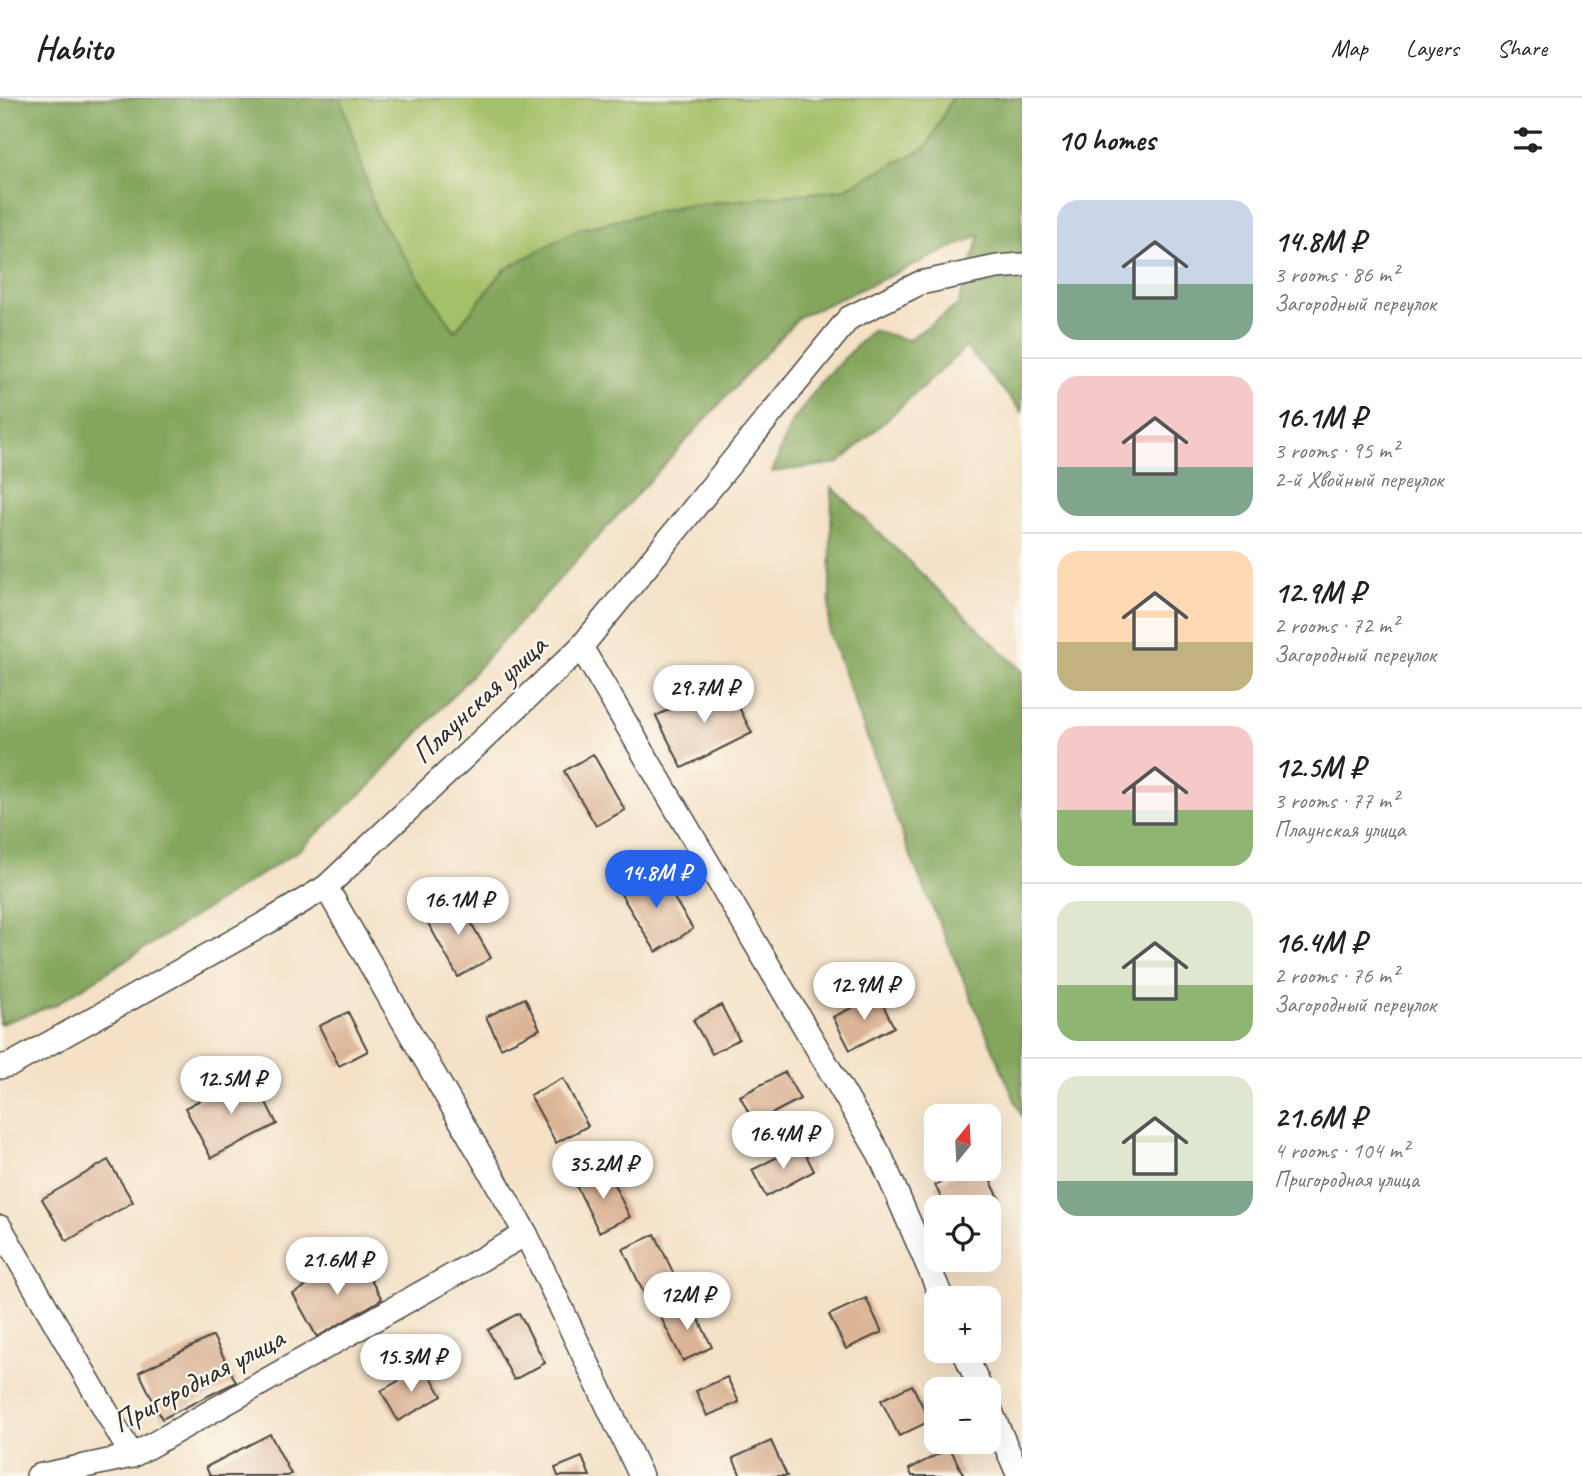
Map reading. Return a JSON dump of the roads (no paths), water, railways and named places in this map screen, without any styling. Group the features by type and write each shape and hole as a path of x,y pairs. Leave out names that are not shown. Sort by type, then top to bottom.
{"street":[{"name":"Плаунская улица","path":"0,1067 12,1064 36,1051 326,887 581,647 849,318 920,284 997,267 1022,265"},
{"path":"581,647 880,1155 937,1286"},
{"path":"326,887 526,1234 641,1476"},
{"path":"0,1227 132,1456"},
{"name":"Пригородная улица","path":"38,1476 132,1456 526,1234"},
{"path":"1001,1435 1019,1476"}]}
